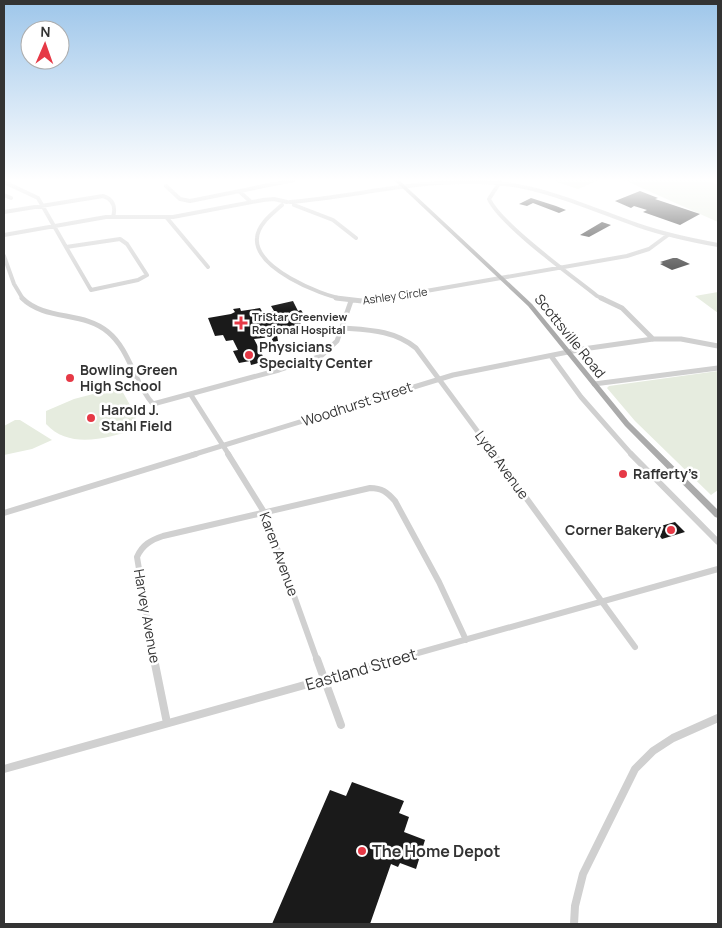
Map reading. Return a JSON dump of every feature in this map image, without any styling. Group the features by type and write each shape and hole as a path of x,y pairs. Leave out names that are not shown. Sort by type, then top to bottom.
{"main road":[{"name":"Scottsville Road","path":"442,223 536,311 641,439 718,515"}],"street":[{"path":"53,223 66,247 91,290 138,280 147,275 127,244 120,239 103,240 66,247"},
{"path":"4,236 72,223"},
{"path":"172,223 208,266"},
{"name":"Ashley Circle","path":"266,223 258,234 257,244 262,253 283,275 294,282 332,298 351,301 377,300 564,268 638,253 652,247 666,236"},
{"path":"337,223 356,238"},
{"path":"510,223 597,296 618,305 653,339"},
{"path":"626,223 666,236 718,246"},
{"path":"4,256 16,286 26,302 42,309 94,324 110,334 153,404 191,395 316,358 335,344 351,301"},
{"name":"Lyda Avenue","path":"342,328 380,331 402,337 416,348 440,378 635,647"},
{"name":"Woodhurst Street","path":"4,513 440,378 569,352 653,339 675,338 718,347"},
{"path":"552,356 581,397 606,426 718,542"},
{"path":"594,384 718,368"},
{"name":"Karen Avenue","path":"191,395 264,512 342,725"},
{"name":"Harvey Avenue","path":"167,723 150,641 138,554 145,544 163,536 370,488 378,488 387,492 398,506 435,574 466,640"},
{"name":"Eastland Street","path":"4,769 718,569"},
{"path":"574,924 575,906 582,874 635,770 647,755 664,741 688,729 718,718"}],"shaded area":[{"path":"718,292 718,313 695,296"},
{"path":"718,371 718,490 711,495 635,421 607,388 609,386"},
{"name":"Harold J. Stahl Field","path":"116,388 121,389 130,405 134,407 137,429 114,436 89,440 66,437 46,424 46,411 74,399"},
{"path":"15,420 20,420 52,440 32,449 4,455 4,426"}],"building":[{"path":"600,223 611,225 589,237 580,235"},
{"path":"673,258 690,264 672,270 660,264 663,263 660,262"},
{"name":"TriStar Greenview Regional Hospital","path":"293,301 298,311 301,310 305,316 297,318 301,324 298,325 301,331 277,335 278,341 273,342 271,337 254,339 265,360 251,365 250,361 239,363 233,351 238,350 233,340 226,341 223,335 215,336 208,318 231,314 235,312 233,309 240,308 241,311 260,308 263,313 274,311 271,306"},
{"name":"Corner Bakery","path":"675,522 685,532 662,539 658,534 662,533 657,527"},
{"name":"The Home Depot","path":"352,782 404,801 399,813 409,817 404,832 425,840 416,869 400,863 398,867 391,864 370,924 272,924 330,790 346,796"}],"place":[{"name":"TriStar Greenview Regional Hospital","path":"241,323"},
{"name":"Physicians Specialty Center","path":"249,355"},
{"name":"Bowling Green High School","path":"70,378"},
{"name":"Harold J. Stahl Field","path":"91,418"},
{"name":"Rafferty’s","path":"623,474"},
{"name":"Corner Bakery","path":"671,530"},
{"name":"The Home Depot","path":"362,851"}]}
